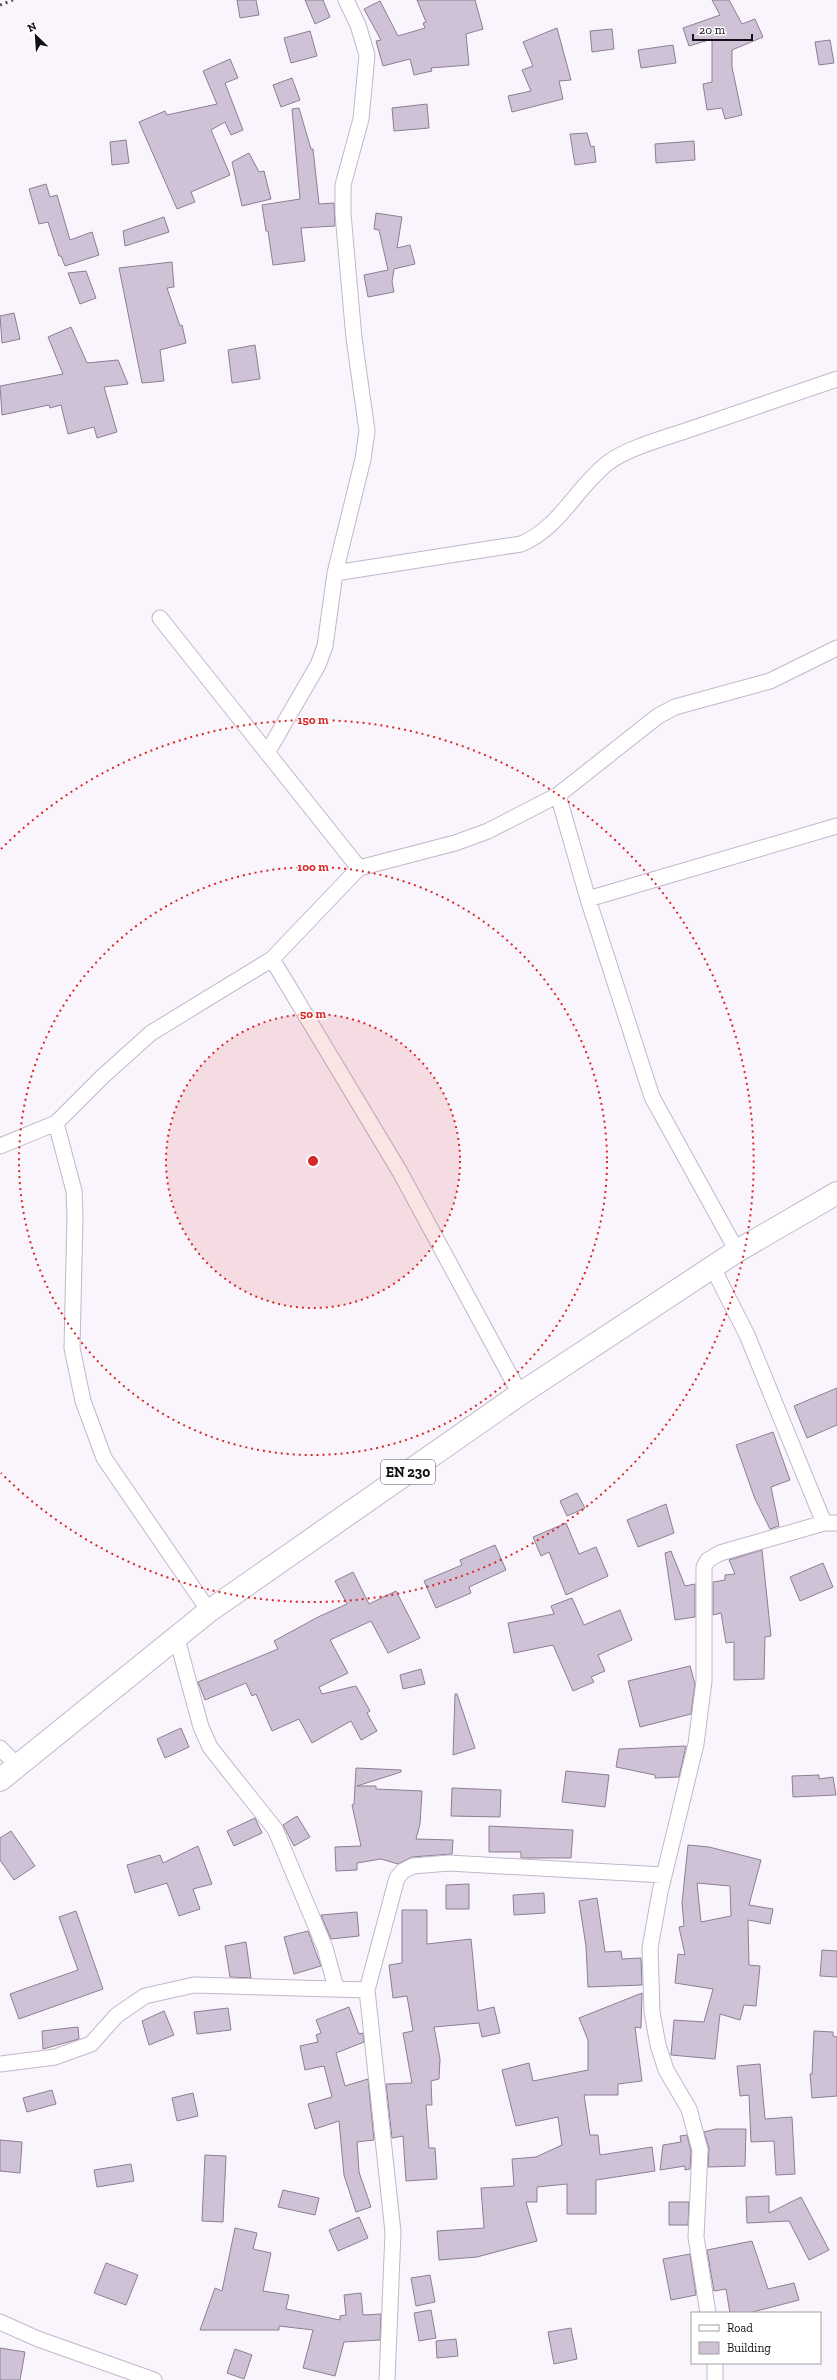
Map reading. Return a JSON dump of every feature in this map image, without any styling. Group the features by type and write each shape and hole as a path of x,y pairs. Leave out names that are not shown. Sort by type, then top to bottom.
{"main road":[{"name":"EN 230","path":"0,1780 177,1639 209,1611 520,1394 737,1251 837,1193"}],"street":[{"path":"266,753 318,665 325,646 335,573 364,459 367,431 354,338 343,214 343,185 361,119 367,55 358,25 346,0"},
{"path":"335,573 522,544 534,539 556,519 581,488 610,462 650,444 837,379"},
{"path":"160,618 359,868"},
{"path":"0,1146 56,1123 102,1077 151,1033 272,959 359,868 455,843 488,831 558,795 658,716 675,707 770,681 837,648"},
{"path":"558,795 588,899 652,1097 737,1251"},
{"path":"588,899 837,826"},
{"path":"272,959 400,1172 520,1394"},
{"path":"56,1123 74,1191 75,1217 72,1348 83,1402 104,1458 209,1611"},
{"path":"708,2312 696,2237 700,2150 689,2109 666,2070 660,2052 652,2012 650,1948 664,1875 696,1744 704,1681 704,1566 708,1560 720,1553 830,1523 747,1335 713,1268"},
{"path":"177,1639 201,1728 210,1746 275,1828 325,1948 336,1988"},
{"path":"0,1748 18,1766"},
{"path":"387,2380 393,2232 367,1990 398,1878 403,1871 413,1866 449,1862 664,1875"},
{"path":"0,2064 55,2057 91,2044 117,2015 145,1996 194,1984 367,1990"},
{"path":"0,2322 38,2339 154,2380"},
{"path":"715,2364 715,2380"}],"building":[{"path":"237,0 256,0 259,15 240,18"},
{"path":"305,0 323,0 330,17 315,24"},
{"path":"417,0 475,0 483,29 466,34 469,65 431,68 432,71 414,75 410,59 383,66 376,41 381,40 364,9 380,1 398,36 425,28 423,23 426,22"},
{"path":"712,0 729,0 742,24 755,19 763,37 732,50 732,67 742,115 725,119 722,108 707,110 703,84 712,82 712,39 689,46 683,28 720,15"},
{"path":"557,28 571,80 559,81 563,99 512,112 508,96 531,91 522,70 533,66 523,42"},
{"path":"612,29 614,49 592,52 590,31"},
{"path":"310,31 317,56 291,63 284,38"},
{"path":"830,40 834,63 819,65 815,42"},
{"path":"673,45 676,63 641,68 638,50"},
{"path":"230,59 238,78 225,83 243,130 231,135 225,122 211,130 230,175 191,192 195,202 177,209 139,122 165,111 167,115 217,104 203,71"},
{"path":"292,78 300,100 281,107 273,85"},
{"path":"427,104 429,128 394,131 392,108"},
{"path":"299,108 311,149 313,149 319,204 334,203 335,226 301,228 305,261 273,265 268,231 266,231 262,205 300,199 292,109"},
{"path":"587,133 591,147 594,146 596,162 575,165 570,134"},
{"path":"126,140 129,163 112,165 110,142"},
{"path":"694,141 695,160 656,163 655,144"},
{"path":"249,153 259,172 264,171 271,199 242,206 232,162"},
{"path":"46,184 50,197 57,195 70,240 92,232 99,255 65,266 61,256 59,256 48,222 39,224 29,189"},
{"path":"376,213 402,217 397,248 410,245 415,264 394,269 392,282 394,292 368,297 364,275 388,270 379,230 374,229"},
{"path":"164,217 169,232 125,246 123,231"},
{"path":"172,262 174,287 167,288 180,326 182,325 186,343 160,350 164,381 142,383 119,268"},
{"path":"86,271 96,298 80,304 68,273"},
{"path":"14,313 20,339 2,343 0,316"},
{"path":"71,327 87,363 118,360 128,384 104,387 117,432 97,438 94,427 68,434 61,405 50,408 49,405 2,415 0,386 63,374 48,337"},
{"path":"255,345 260,379 232,383 228,350"},
{"path":"837,1388 837,1425 807,1438 794,1406"},
{"path":"773,1432 790,1480 771,1487 779,1526 770,1529 755,1499 736,1445"},
{"path":"577,1493 585,1508 567,1516 560,1501"},
{"path":"666,1504 674,1533 638,1547 627,1520"},
{"path":"566,1523 579,1554 596,1547 608,1576 566,1595 549,1552 541,1556 533,1537"},
{"path":"495,1545 506,1570 469,1587 471,1593 436,1608 424,1581 462,1565 460,1560"},
{"path":"762,1550 771,1636 765,1637 764,1679 734,1680 734,1642 726,1643 721,1613 713,1615 713,1582 725,1580 725,1575 735,1574 729,1560"},
{"path":"671,1551 685,1586 695,1584 695,1617 675,1620 665,1553"},
{"path":"823,1563 833,1587 800,1601 790,1577"},
{"path":"353,1572 369,1604 396,1591 420,1638 388,1653 371,1621 330,1640 348,1673 319,1687 322,1694 356,1686 370,1711 367,1713 377,1731 361,1740 351,1721 312,1743 299,1719 272,1731 256,1694 252,1696 246,1683 205,1700 198,1682 278,1649 274,1641 318,1617 347,1604 335,1581"},
{"path":"572,1598 584,1625 620,1610 632,1640 598,1655 605,1671 591,1677 594,1682 573,1691 553,1645 514,1653 508,1623 554,1614 551,1606"},
{"path":"690,1666 695,1684 691,1714 640,1727 628,1681"},
{"path":"421,1669 425,1684 403,1689 400,1675"},
{"path":"455,1694 457,1694 475,1748 453,1755"},
{"path":"181,1728 189,1747 165,1758 157,1739"},
{"path":"686,1746 679,1777 655,1778 655,1775 616,1767 619,1749"},
{"path":"356,1768 401,1770 401,1772 357,1786 376,1786 376,1789 422,1791 420,1824 416,1839 453,1840 452,1854 412,1857 398,1864 381,1859 357,1863 357,1870 336,1871 335,1847 361,1846 352,1805 354,1804"},
{"path":"566,1771 609,1775 605,1807 562,1802"},
{"path":"819,1775 819,1779 833,1777 836,1795 793,1797 792,1776"},
{"path":"452,1788 501,1790 500,1817 451,1816"},
{"path":"297,1816 310,1837 294,1846 283,1825"},
{"path":"255,1818 262,1833 234,1846 227,1831"},
{"path":"489,1826 573,1830 571,1858 521,1858 521,1852 489,1852"},
{"path":"11,1831 35,1866 14,1880 0,1860 0,1838"},
{"path":"688,1845 709,1847 761,1860 749,1905 773,1909 770,1924 748,1920 749,1965 760,1966 756,2006 744,2005 740,2020 720,2014 715,2059 671,2055 674,2020 704,2022 713,1989 675,1983 678,1954 685,1955 679,1927 684,1926 682,1903","holes":["697,1883 730,1886 731,1916 701,1922"]},
{"path":"198,1846 212,1884 193,1889 200,1909 179,1916 167,1883 135,1893 127,1865 160,1855 163,1863"},
{"path":"469,1884 469,1909 446,1909 446,1885"},
{"path":"544,1893 545,1913 514,1915 513,1895"},
{"path":"597,1898 605,1952 621,1951 622,1959 641,1958 642,1985 588,1987 586,1946 579,1901"},
{"path":"402,1910 427,1910 427,1944 471,1939 478,2011 494,2007 500,2033 482,2037 479,2023 434,2027 440,2059 439,2079 431,2081 432,2105 426,2105 429,2148 435,2148 437,2179 406,2181 403,2136 392,2138 386,2084 412,2083 403,2033 413,2031 407,1996 393,1998 389,1965 402,1963"},
{"path":"76,1911 103,1989 19,2019 10,1994 78,1970 59,1917"},
{"path":"357,1912 359,1936 331,1939 321,1915"},
{"path":"308,1931 321,1966 294,1974 284,1937"},
{"path":"246,1942 251,1978 230,1977 225,1946"},
{"path":"822,1950 837,1951 837,1977 820,1976"},
{"path":"642,1993 641,2028 635,2027 642,2081 618,2084 618,2095 584,2095 590,2135 598,2135 600,2155 652,2147 655,2171 596,2180 596,2214 567,2214 567,2184 537,2187 537,2202 526,2202 537,2241 477,2257 439,2260 437,2231 484,2228 481,2188 514,2186 512,2159 536,2157 562,2145 558,2117 516,2126 502,2070 529,2063 533,2081 588,2070 588,2040 579,2018"},
{"path":"349,2007 359,2034 363,2033 364,2042 336,2053 345,2086 368,2079 374,2140 357,2142 359,2172 371,2207 356,2212 344,2175 339,2121 315,2129 308,2104 332,2097 324,2066 305,2070 300,2046 318,2042 316,2035 321,2033 316,2020"},
{"path":"228,2008 231,2030 197,2034 194,2012"},
{"path":"164,2011 174,2035 149,2045 142,2021"},
{"path":"78,2027 79,2039 43,2049 42,2031"},
{"path":"814,2031 833,2032 833,2036 837,2037 837,2096 812,2098 810,2074 812,2074"},
{"path":"760,2064 765,2119 792,2117 795,2174 776,2175 774,2141 751,2142 749,2095 740,2096 737,2066"},
{"path":"52,2090 56,2104 27,2112 23,2098"},
{"path":"193,2093 198,2116 177,2121 172,2098"},
{"path":"716,2129 746,2129 745,2166 708,2167 709,2148 704,2132"},
{"path":"687,2135 691,2151 690,2169 685,2170 685,2166 660,2170 663,2145 681,2142 680,2136"},
{"path":"0,2140 22,2142 20,2173 0,2171"},
{"path":"205,2155 226,2156 223,2222 202,2221"},
{"path":"131,2164 134,2181 97,2187 94,2170"},
{"path":"283,2190 319,2198 315,2215 278,2207"},
{"path":"769,2196 769,2213 801,2197 829,2250 809,2260 789,2221 747,2223 746,2197"},
{"path":"669,2202 689,2202 688,2225 669,2225"},
{"path":"359,2217 368,2238 338,2251 329,2230"},
{"path":"235,2228 257,2233 253,2249 271,2253 263,2291 289,2295 286,2309 340,2320 340,2316 346,2315 344,2295 361,2293 363,2315 381,2314 380,2340 344,2342 335,2376 303,2368 313,2330 279,2326 279,2330 200,2330 215,2288 222,2291"},
{"path":"752,2241 768,2289 794,2283 799,2300 753,2312 730,2312 726,2289 714,2291 707,2250"},
{"path":"690,2254 696,2295 671,2300 663,2259"},
{"path":"106,2263 138,2275 126,2305 94,2293"},
{"path":"430,2275 435,2302 416,2306 411,2278"},
{"path":"431,2310 436,2338 419,2341 414,2313"},
{"path":"571,2328 577,2359 554,2364 548,2332"},
{"path":"456,2339 458,2356 437,2358 436,2341"},
{"path":"0,2348 25,2352 20,2380 0,2380"},
{"path":"235,2349 252,2355 244,2379 227,2373"}],"railway":[{"path":"0,5 13,0"}]}
